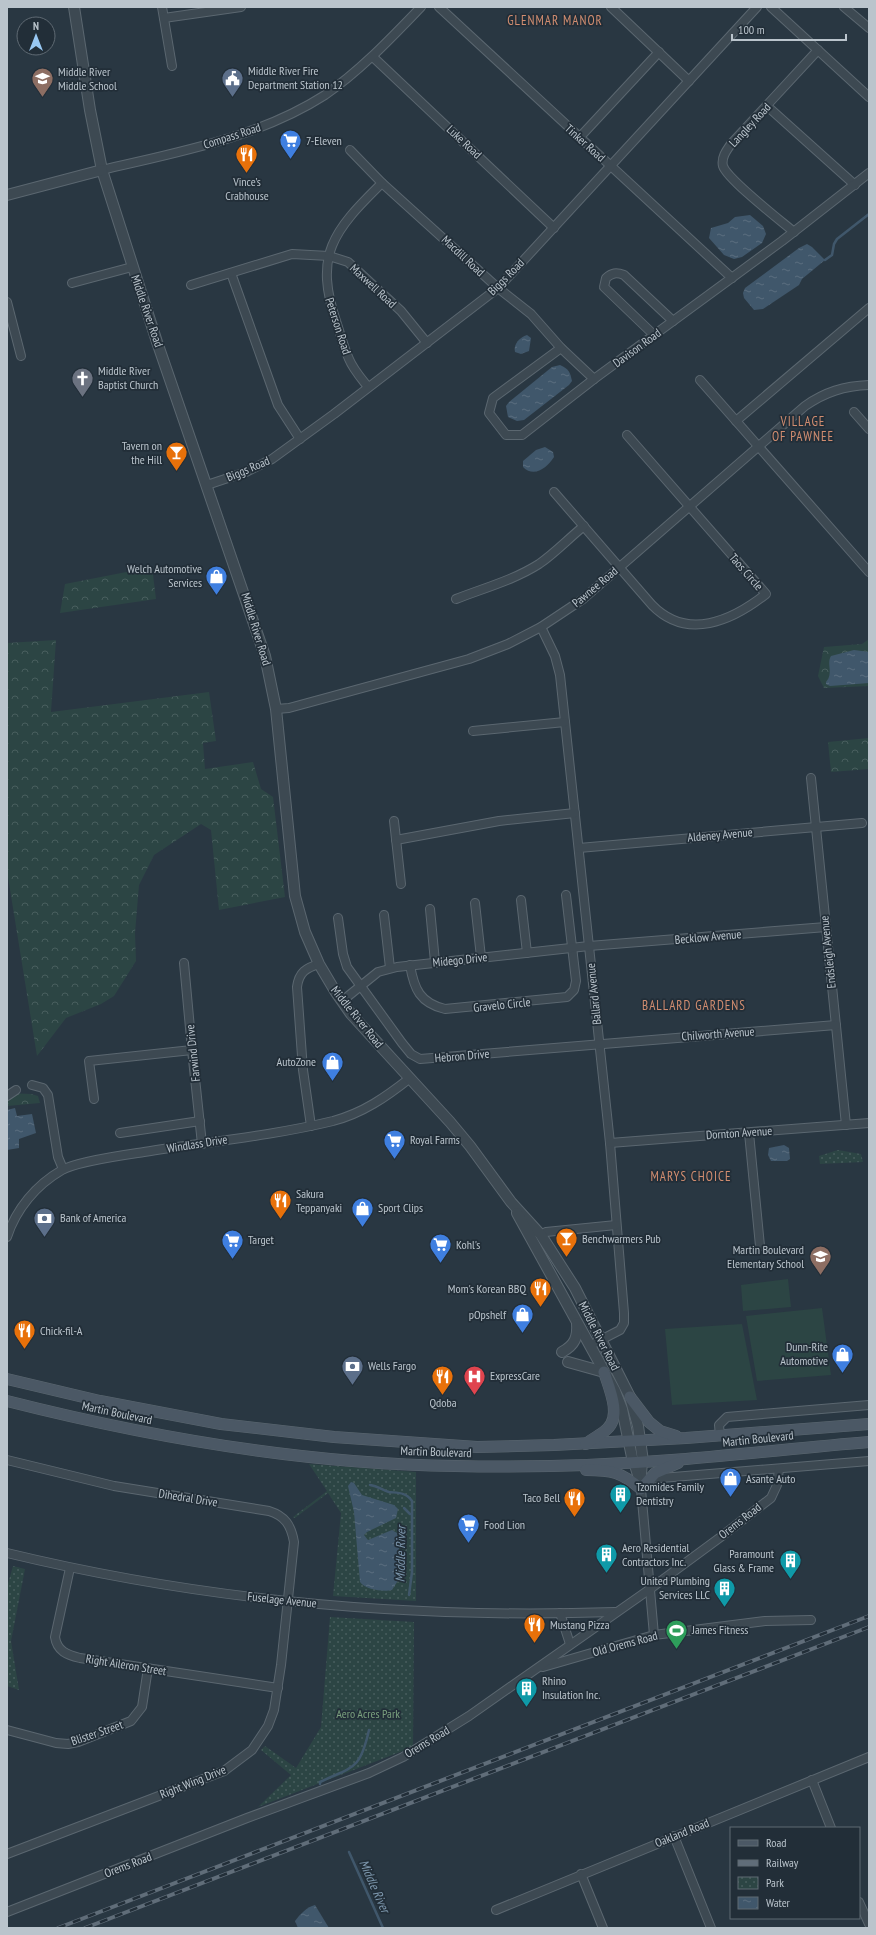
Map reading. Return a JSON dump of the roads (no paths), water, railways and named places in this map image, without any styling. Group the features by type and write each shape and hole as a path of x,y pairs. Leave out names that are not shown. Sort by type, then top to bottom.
{"main road":[{"path":"586,1444 607,1429 612,1422 614,1412 613,1402 604,1372"},
{"name":"Martin Boulevard","path":"7,1379 100,1401 169,1415 285,1432 404,1443 477,1447 629,1442 869,1424"},
{"path":"630,1397 649,1422 660,1431 686,1438"},
{"name":"Martin Boulevard","path":"7,1401 65,1416 168,1437 267,1452 401,1464 513,1466 686,1459 869,1442"},
{"path":"513,1466 613,1472 625,1475 641,1489 649,1479 663,1468 686,1459"}],"street":[{"name":"Middle River Road","path":"74,7 90,110 102,170 132,267 259,633 272,682 295,896 305,932 319,964 342,1001 363,1028 410,1078 470,1146 511,1202 541,1235 575,1288 602,1340 630,1397 638,1426 640,1441 638,1461 654,1634"},
{"path":"162,7 172,66"},
{"path":"164,18 241,7"},
{"name":"Compass Road","path":"7,195 216,142 252,131 293,113 324,95 373,57 421,7"},
{"name":"Tinker Road","path":"439,7 732,278"},
{"path":"611,7 689,81"},
{"name":"Biggs Road","path":"207,485 258,467 300,439 498,288 757,7"},
{"path":"772,7 869,97"},
{"path":"844,7 869,28"},
{"name":"Langley Road","path":"794,232 724,168 722,161 731,144 818,50"},
{"path":"579,138 659,52"},
{"name":"Luke Road","path":"373,57 554,228"},
{"path":"767,106 855,185"},
{"name":"Macdill Road","path":"350,150 382,183 498,288 531,314 561,348 594,379"},
{"name":"Davison Road","path":"561,348 493,398 489,413 506,435 522,435 594,379 794,232 869,173"},
{"name":"Peterson Road","path":"368,387 349,360 329,301 326,272 335,238 344,223 382,183"},
{"name":"Maxwell Road","path":"191,285 292,254 329,256 348,262 401,311 426,343"},
{"path":"72,283 132,267"},
{"path":"654,335 604,287 606,278 610,274 617,272 624,274 673,321"},
{"path":"231,273 278,404 300,439"},
{"path":"7,302 21,356"},
{"path":"736,420 869,308"},
{"path":"700,380 869,572"},
{"name":"Pawnee Road","path":"276,709 289,708 469,659 508,644 541,627 583,599 805,406 825,394 848,386 869,385"},
{"path":"854,412 869,429"},
{"path":"627,435 689,506"},
{"path":"554,492 620,567"},
{"name":"Taos Circle","path":"620,567 657,610 670,619 685,624 702,624 720,620 747,608 766,594 689,506"},
{"path":"456,599 529,569 550,555 584,526"},
{"name":"Ballard Avenue","path":"541,627 558,663 600,1043 610,1143 624,1323 620,1330 591,1346"},
{"path":"473,731 565,722"},
{"name":"Endsleigh Avenue","path":"811,778 846,1126"},
{"path":"396,840 499,821 575,814"},
{"path":"394,821 401,884"},
{"name":"Aldeney Avenue","path":"578,848 862,823"},
{"path":"566,895 572,948"},
{"path":"521,900 527,953"},
{"path":"475,903 481,957"},
{"path":"430,909 435,962"},
{"path":"384,915 390,968"},
{"name":"Hebron Drive","path":"338,918 344,962 359,987 402,1043 411,1054 420,1059 434,1059 600,1043"},
{"name":"Becklow Avenue","path":"589,946 826,927"},
{"name":"Midego Drive","path":"342,1001 378,972 390,968 589,946"},
{"name":"Gravelo Circle","path":"410,965 416,988 424,1000 434,1007 453,1009 538,1001 567,996 574,990 576,981 572,948"},
{"name":"Farwind Drive","path":"184,963 202,1144"},
{"path":"311,1126 303,1070 297,987 300,974 304,970 319,964"},
{"name":"Chilworth Avenue","path":"600,1043 836,1025"},
{"path":"94,1099 89,1061 192,1050"},
{"name":"Windlass Drive","path":"7,1234 9,1224 25,1202 39,1187 63,1169 118,1156 311,1126 336,1120 364,1110 382,1099 410,1078"},
{"path":"32,1085 43,1088 48,1095 58,1157 63,1169"},
{"path":"7,1096 16,1090"},
{"path":"120,1133 200,1121"},
{"name":"Dornton Avenue","path":"610,1143 869,1124"},
{"path":"749,1133 760,1246"},
{"name":"Middle River Road","path":"511,1202 530,1239 591,1346 619,1401 629,1442 638,1461"},
{"path":"541,1235 546,1232 616,1225"},
{"path":"562,1352 575,1343 578,1333 578,1323"},
{"path":"568,1362 604,1372"},
{"name":"Martin Boulevard","path":"720,1436 719,1424 727,1417 869,1405"},
{"name":"Dihedral Drive","path":"7,1460 114,1486 256,1508 277,1514 288,1522 294,1542 288,1602"},
{"path":"649,1479 869,1461"},
{"name":"Orems Road","path":"7,1912 254,1816 369,1774 403,1757 433,1739 536,1669 615,1612 650,1589 771,1498 777,1485 779,1468"},
{"name":"Fuselage Avenue","path":"7,1553 70,1568 150,1583 288,1602 419,1612 615,1612"},
{"name":"Right Aileron Street","path":"70,1568 55,1637 60,1650 72,1656 278,1688"},
{"name":"Right Wing Drive","path":"9,1853 224,1771 244,1757 259,1740 268,1726 274,1710 288,1602"},
{"path":"560,1613 570,1644"},
{"name":"Old Orems Road","path":"536,1669 654,1634 765,1621 811,1620"},
{"name":"Blister Street","path":"7,1730 56,1743 68,1744 78,1742 131,1721 142,1707 148,1668"},
{"name":"Oakland Road","path":"496,1910 869,1757"},
{"path":"812,1780 831,1827"},
{"path":"674,1836 711,1928"},
{"path":"7,1844 9,1853"},
{"path":"581,1874 603,1928"},
{"path":"860,1904 869,1924"}],"water":[{"path":"750,215 763,226 766,234 762,243 742,257 734,259 724,255 709,238 711,228 728,223 735,217"},
{"path":"807,244 825,260 802,279 799,285 763,309 754,310 744,298 743,293 745,288 799,248"},
{"path":"527,335 531,338 529,351 521,354 515,352 515,346 518,341"},
{"path":"560,365 567,369 570,373 572,381 569,385 524,420 517,421 508,417 506,406 509,402 552,367"},
{"path":"545,447 553,452 554,457 548,465 536,472 532,472 523,467 523,461 536,450"},
{"path":"854,650 869,652 869,683 830,686 826,684 830,672 829,662 831,656"},
{"path":"15,1108 17,1116 32,1114 36,1133 19,1139 19,1148 7,1150 7,1110"},
{"path":"784,1145 789,1148 790,1159 787,1161 771,1161 768,1155 769,1148"},
{"path":"351,1482 354,1483 362,1495 394,1505 398,1509 396,1518 367,1532 364,1535 368,1540 392,1530 397,1533 399,1543 399,1579 392,1590 375,1590 366,1587 360,1582 354,1512 348,1486"},
{"path":"315,1905 329,1928 298,1928 295,1921 309,1907"}],"waterway":[{"path":"825,260 832,255 834,244 837,239 869,214"},
{"name":"Middle River","path":"370,1485 389,1492 404,1494 412,1501 412,1572 409,1595"},
{"path":"404,1508 410,1514"},
{"name":"Middle River","path":"320,1784 320,1782 348,1769 359,1760 366,1743 369,1730"},
{"name":"Middle River","path":"349,1852 383,1928"}],"railway":[{"path":"58,1928 869,1616"},
{"path":"85,1928 869,1627"}],"place":[{"name":"Middle River Middle School","path":"42,98"},
{"name":"Middle River Fire Department Station 12","path":"232,98"},
{"name":"7-Eleven","path":"291,160"},
{"name":"Vince’s Crabhouse","path":"247,174"},
{"name":"Middle River Baptist Church","path":"82,398"},
{"name":"Tavern on the Hill","path":"177,472"},
{"name":"Welch Automotive Services","path":"217,596"},
{"name":"AutoZone","path":"332,1082"},
{"name":"Royal Farms","path":"395,1160"},
{"name":"Sakura Teppanyaki","path":"281,1220"},
{"name":"Sport Clips","path":"363,1228"},
{"name":"Bank of America","path":"45,1238"},
{"name":"Benchwarmers Pub","path":"566,1258"},
{"name":"Target","path":"233,1260"},
{"name":"Kohl's","path":"440,1264"},
{"name":"Martin Boulevard Elementary School","path":"820,1276"},
{"name":"Mom's Korean BBQ","path":"541,1308"},
{"name":"pOpshelf","path":"522,1334"},
{"name":"Chick-fil-A","path":"25,1350"},
{"name":"Dunn-Rite Automotive","path":"843,1374"},
{"name":"Wells Fargo","path":"352,1386"},
{"name":"Qdoba","path":"443,1396"},
{"name":"ExpressCare","path":"474,1396"},
{"name":"Asante Auto","path":"730,1498"},
{"name":"Tzomides Family Dentistry","path":"620,1514"},
{"name":"Taco Bell","path":"575,1518"},
{"name":"Food Lion","path":"468,1544"},
{"name":"Aero Residential Contractors Inc.","path":"606,1574"},
{"name":"Paramount Glass & Frame","path":"790,1580"},
{"name":"United Plumbing Services LLC","path":"725,1608"},
{"name":"Mustang Pizza","path":"534,1644"},
{"name":"James Fitness","path":"677,1650"},
{"name":"Rhino Insulation Inc.","path":"526,1708"}],"district":[{"name":"GLENMAR MANOR","path":"555,20"},
{"name":"VILLAGE OF PAWNEE","path":"803,428"},
{"name":"BALLARD GARDENS","path":"694,1005"},
{"name":"MARYS CHOICE","path":"691,1176"}],"park label":[{"name":"Aero Acres Park","path":"368,1714"}]}
